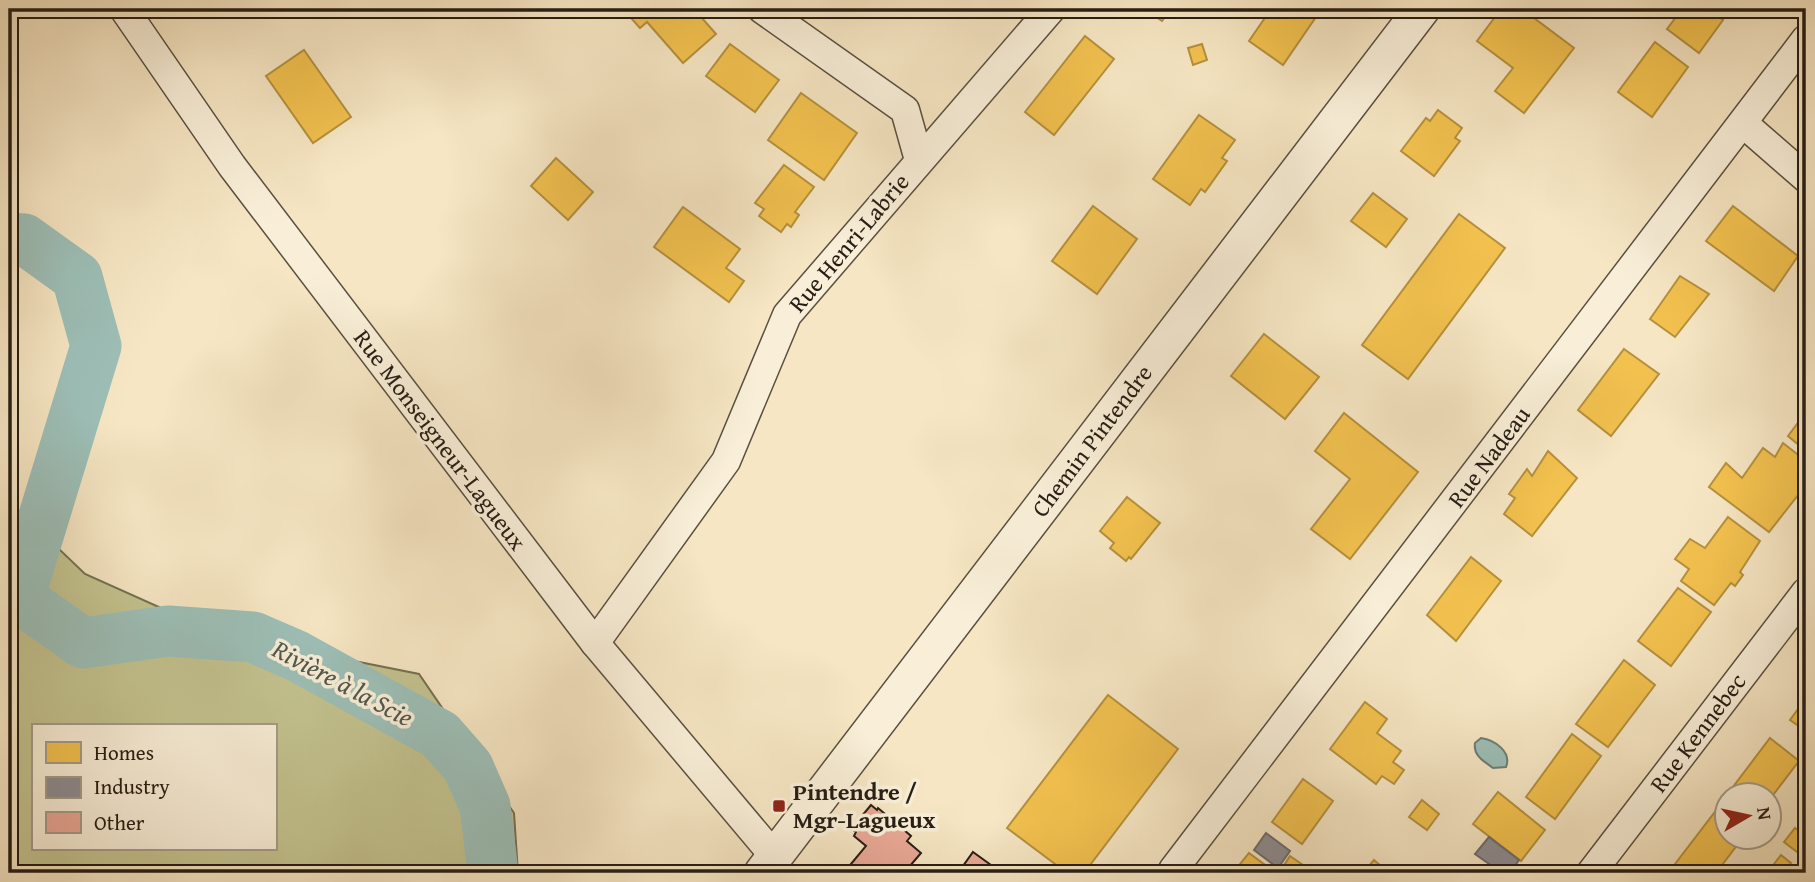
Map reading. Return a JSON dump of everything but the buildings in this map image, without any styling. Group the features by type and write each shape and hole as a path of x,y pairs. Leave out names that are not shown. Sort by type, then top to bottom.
{"street":[{"name":"Rue Monseigneur-Lagueux","path":"124,9 232,166 595,643 768,865"},
{"path":"762,9 905,110 919,160"},
{"name":"Rue Henri-Labrie","path":"595,643 726,461 787,315 1051,9"},
{"name":"Chemin Pintendre","path":"768,865 1422,9"},
{"name":"Rue Nadeau","path":"1174,873 1173,870 1744,124 1806,39"},
{"path":"1744,124 1806,178"},
{"name":"Rue Kennebec","path":"1591,873 1806,592"}],"green space":[{"path":"9,501 85,574 219,634 419,674 514,813 518,873 9,873"}],"water":[{"path":"1481,738 1492,741 1501,748 1507,756 1506,767 1493,768 1480,758 1475,743"}],"waterway":[{"name":"Rivière à la Scie","path":"9,238 24,239 77,277 96,346 19,598 83,643 168,631 253,637 297,656 440,735 468,767 485,806 493,873"}],"place":[{"name":"Pintendre / Mgr-Lagueux","path":"779,806"}]}
